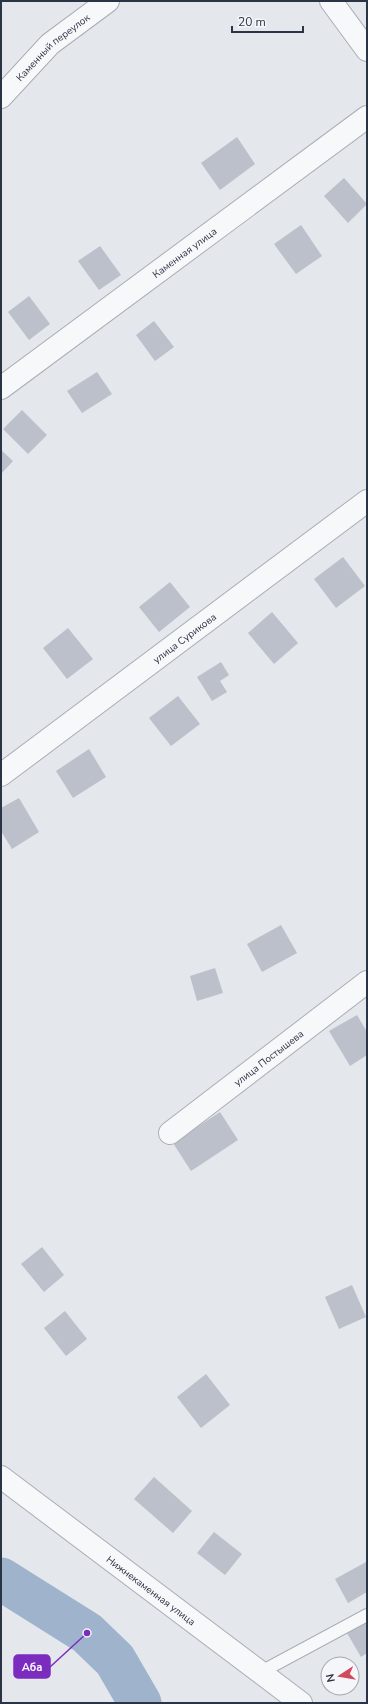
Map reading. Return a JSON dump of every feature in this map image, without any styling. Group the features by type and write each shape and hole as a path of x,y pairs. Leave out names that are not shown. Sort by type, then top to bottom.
{"street":[{"name":"Каменный переулок","path":"1,97 50,44 108,1"},
{"path":"331,1 367,50"},
{"name":"Каменная улица","path":"1,388 367,117"},
{"name":"улица Сурикова","path":"1,774 367,500"},
{"name":"улица Постышева","path":"170,1133 367,982"},
{"name":"Нижнекаменная улица","path":"1,1477 302,1703"}],"lane":[{"path":"261,1672 367,1615"}],"building":[{"path":"237,137 255,164 220,190 201,163"},
{"path":"344,178 367,204 348,223 324,196"},
{"path":"301,225 322,256 296,274 274,244"},
{"path":"100,246 121,275 99,290 78,261"},
{"path":"29,296 50,324 29,340 8,312"},
{"path":"154,321 174,347 155,361 136,335"},
{"path":"97,372 112,394 82,413 67,391"},
{"path":"22,410 47,435 28,454 3,429"},
{"path":"1,450 13,461 1,474"},
{"path":"343,557 365,586 336,608 314,579"},
{"path":"170,582 190,607 159,632 139,607"},
{"path":"272,612 298,643 274,664 248,633"},
{"path":"68,628 93,659 67,679 43,648"},
{"path":"221,662 229,675 220,681 227,692 212,701 197,677"},
{"path":"178,696 200,724 171,746 149,718"},
{"path":"89,749 106,777 73,798 56,771"},
{"path":"19,798 39,832 12,849 1,831 1,808"},
{"path":"281,925 297,953 262,972 247,944"},
{"path":"215,968 223,993 197,1001 190,976"},
{"path":"357,1015 367,1032 367,1055 350,1066 329,1031"},
{"path":"220,1112 238,1140 191,1171 173,1143"},
{"path":"42,1247 64,1275 44,1292 21,1264"},
{"path":"352,1285 366,1317 339,1329 325,1297"},
{"path":"65,1311 87,1339 66,1356 44,1328"},
{"path":"206,1374 230,1405 201,1428 177,1397"},
{"path":"154,1477 192,1511 173,1533 134,1499"},
{"path":"214,1532 242,1554 225,1575 197,1553"},
{"path":"366,1562 367,1592 348,1603 335,1579"},
{"path":"367,1622 367,1653 361,1657 347,1633"}],"waterway":[{"path":"1,1579 87,1633 115,1660 140,1703"}],"place":[{"name":"Аба","path":"87,1633"}]}
